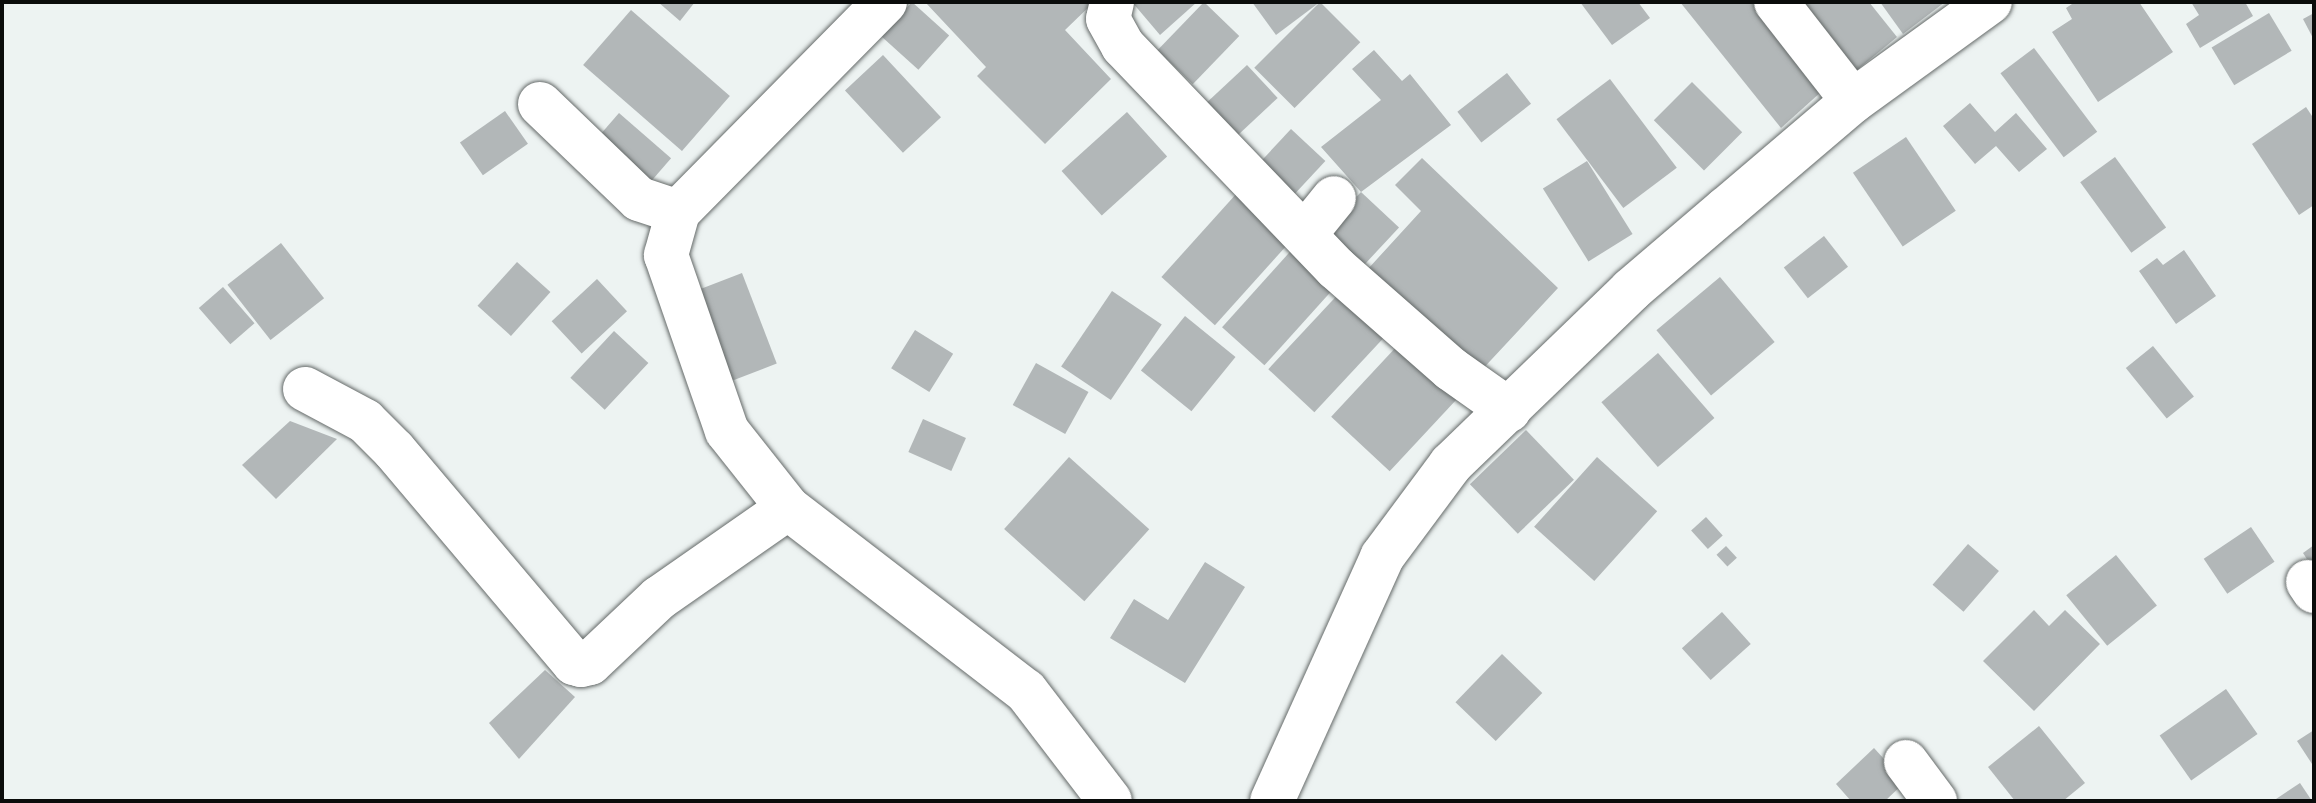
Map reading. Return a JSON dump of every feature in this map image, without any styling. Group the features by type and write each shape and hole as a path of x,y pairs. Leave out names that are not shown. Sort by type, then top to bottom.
{"street":[{"path":"885,2 678,212 666,255 692,343 727,431 788,508 1026,691 1110,801"},
{"path":"1112,2 1108,19 1123,46 1305,234 1381,309 1509,410"},
{"path":"1776,2 1853,101"},
{"path":"1272,801 1382,557 1451,464 1631,290 1853,101 1990,2"},
{"path":"540,104 639,199 678,212"},
{"path":"1305,234 1334,198"},
{"path":"305,389 375,431 574,663 581,665 590,663 659,598 788,508"},
{"path":"1906,762 1935,801"}],"building":[{"path":"658,2 695,2 680,21"},
{"path":"912,2 949,35 918,70 881,36"},
{"path":"925,2 1094,2 1065,30 1111,79 1045,144 977,76 986,67"},
{"path":"1132,2 1197,2 1160,35"},
{"path":"1204,2 1239,36 1193,84 1157,50"},
{"path":"1252,2 1320,2 1276,35"},
{"path":"1320,2 1360,42 1295,108 1254,68"},
{"path":"1580,2 1638,2 1650,18 1612,45"},
{"path":"1680,2 1764,2 1831,83 1781,128"},
{"path":"1783,2 1869,2 1897,37 1845,80"},
{"path":"1880,2 1945,2 1903,34"},
{"path":"2075,2 2139,2 2173,52 2098,102 2052,32 2072,19 2066,8"},
{"path":"2191,2 2245,2 2253,16 2200,48 2186,24 2199,15"},
{"path":"631,10 730,96 682,151 583,65"},
{"path":"2269,13 2292,51 2234,85 2212,48"},
{"path":"2314,13 2314,40 2303,19"},
{"path":"2034,48 2097,132 2064,157 2000,73"},
{"path":"1374,50 1402,81 1410,74 1451,125 1361,192 1321,147 1381,100 1352,69"},
{"path":"883,55 941,117 903,153 845,90"},
{"path":"1247,65 1278,98 1229,143 1199,110"},
{"path":"1507,73 1531,104 1481,143 1457,112"},
{"path":"1610,79 1677,168 1623,208 1556,119"},
{"path":"1692,82 1742,132 1704,170 1654,120"},
{"path":"1970,103 1995,132 2016,113 2047,149 2019,172 1996,146 1975,164 1943,126"},
{"path":"2306,107 2314,119 2314,205 2299,215 2252,144"},
{"path":"505,111 528,144 483,175 460,143"},
{"path":"1127,112 1167,157 1102,215 1062,171"},
{"path":"619,113 671,158 644,189 592,144"},
{"path":"1291,129 1325,161 1285,204 1251,172"},
{"path":"1906,137 1956,211 1903,247 1853,173"},
{"path":"2115,157 2166,227 2131,253 2080,182"},
{"path":"1422,158 1558,288 1478,374 1367,270 1421,211 1395,185"},
{"path":"1587,161 1633,234 1588,261 1543,189"},
{"path":"1361,192 1399,227 1359,270 1321,234"},
{"path":"1237,193 1291,241 1215,325 1161,277"},
{"path":"1824,236 1848,267 1808,298 1784,267"},
{"path":"281,243 324,298 271,340 227,285"},
{"path":"1297,244 1339,282 1264,365 1222,327"},
{"path":"2184,250 2216,296 2176,324 2139,271 2157,258 2163,265"},
{"path":"517,262 550,292 511,336 478,306"},
{"path":"742,273 777,364 722,385 687,294"},
{"path":"1720,277 1775,342 1711,395 1656,330"},
{"path":"597,279 627,311 582,353 552,321"},
{"path":"223,287 254,323 230,344 199,308"},
{"path":"1344,288 1390,331 1314,412 1268,369"},
{"path":"1112,291 1162,325 1111,400 1061,366"},
{"path":"1185,316 1236,357 1191,411 1141,370"},
{"path":"915,330 953,354 929,392 891,368"},
{"path":"614,331 648,363 605,410 570,378"},
{"path":"1398,345 1457,400 1390,471 1331,417"},
{"path":"2153,346 2194,397 2167,419 2126,368"},
{"path":"1658,353 1714,418 1658,467 1601,402"},
{"path":"1036,363 1088,392 1065,434 1013,405"},
{"path":"923,419 966,438 951,471 908,452"},
{"path":"290,421 337,439 276,499 242,465"},
{"path":"1526,430 1574,480 1518,534 1470,484"},
{"path":"1069,457 1149,529 1084,601 1004,529"},
{"path":"1597,457 1657,511 1594,581 1534,527"},
{"path":"1706,517 1723,536 1708,549 1691,530"},
{"path":"2251,527 2274,562 2227,594 2204,559"},
{"path":"1968,544 1999,571 1964,612 1933,585"},
{"path":"2314,545 2314,570 2303,553"},
{"path":"1726,546 1737,558 1727,567 1716,555"},
{"path":"2116,555 2157,606 2107,646 2066,595"},
{"path":"1205,562 1245,587 1185,683 1110,638 1134,599 1168,620"},
{"path":"2034,610 2049,626 2065,610 2100,644 2034,711 1983,661"},
{"path":"1722,612 1751,644 1711,680 1682,648"},
{"path":"1502,654 1542,693 1496,741 1455,702"},
{"path":"545,670 575,697 519,759 489,723"},
{"path":"2226,689 2258,734 2191,781 2160,735"},
{"path":"2039,726 2085,783 2063,801 2015,801 1988,767"},
{"path":"2314,730 2314,767 2297,741"},
{"path":"1874,748 1905,782 1885,801 1851,801 1836,784"},
{"path":"2300,783 2312,801 2273,801"}]}
